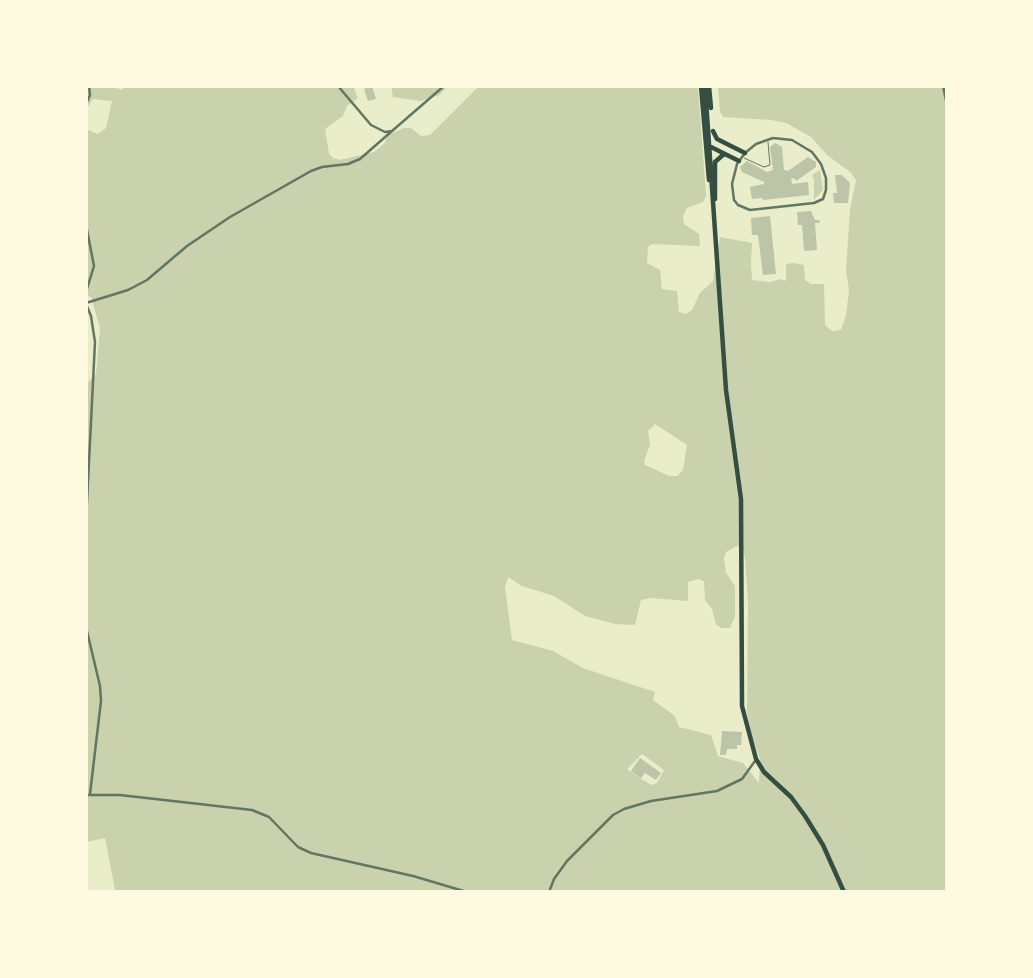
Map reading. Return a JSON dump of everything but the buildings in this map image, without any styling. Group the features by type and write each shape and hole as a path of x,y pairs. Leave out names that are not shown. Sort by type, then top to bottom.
{"main road":[{"path":"704,87 708,143 726,155 742,157"},
{"path":"704,87 713,134 717,139 734,147 742,157"},
{"path":"704,87 726,390 741,499 742,706 756,759 764,772 791,797 805,816 823,845 844,892"},
{"path":"711,146 715,224"},
{"path":"715,243 715,162 726,155 734,154 734,147"}],"street":[{"path":"86,104 90,94 89,86"},
{"path":"338,86 371,125 380,131 392,131"},
{"path":"86,522 95,342 86,304 128,290 147,280 187,246 230,217 311,171 360,159 444,86"},
{"path":"943,86 947,106"},
{"path":"785,138 807,147 821,164 827,182 823,199 814,203 746,209 738,205 734,200 734,174 742,157 756,144 768,140 785,138"},
{"path":"86,225 94,266 86,292"},
{"path":"86,627 101,701 88,795 120,795 252,810 269,817 298,847 311,853 387,869 467,892"},
{"path":"549,892 554,879 567,862 613,815 651,801 707,794 726,787 747,775 756,759"}],"lane":[{"path":"742,157 764,167 770,165 768,140"}],"green space":[{"path":"86,86 109,86 122,90 124,86 353,86 358,98 347,106 343,116 325,129 329,154 340,160 374,152 385,143 387,135 404,128 411,128 421,136 430,135 479,86 698,86 706,196 703,202 687,208 683,216 684,224 699,234 700,246 652,244 648,247 647,263 660,270 662,289 677,291 679,312 686,314 692,310 700,293 713,281 720,237 752,243 752,280 786,281 786,264 793,263 804,265 805,280 811,284 824,284 825,325 832,331 841,330 846,315 850,209 856,180 811,137 786,123 723,117 720,112 718,86 947,86 947,892 103,892 115,890 105,838 86,842 86,384 96,374 100,328 91,297 86,296 86,129 98,134 106,128 112,101 93,99 86,110","holes":["655,424 687,445 683,470 677,476 669,476 645,465 650,445 648,431","737,546 743,549 745,558 748,602 747,711 760,759 759,783 743,763 718,756 711,735 679,727 675,716 653,700 655,692 583,668 553,651 512,640 505,587 508,577 522,586 554,596 585,616 615,624 635,625 641,600 650,598 688,601 688,582 699,579 704,582 705,600 712,609 716,624 721,628 730,628 735,616 735,586 726,573 726,552","642,754 664,770 657,783 651,785 627,769"]},
{"path":"391,86 448,86 439,95 421,101 393,97"},
{"path":"820,170 823,190 814,200 812,175"}]}
